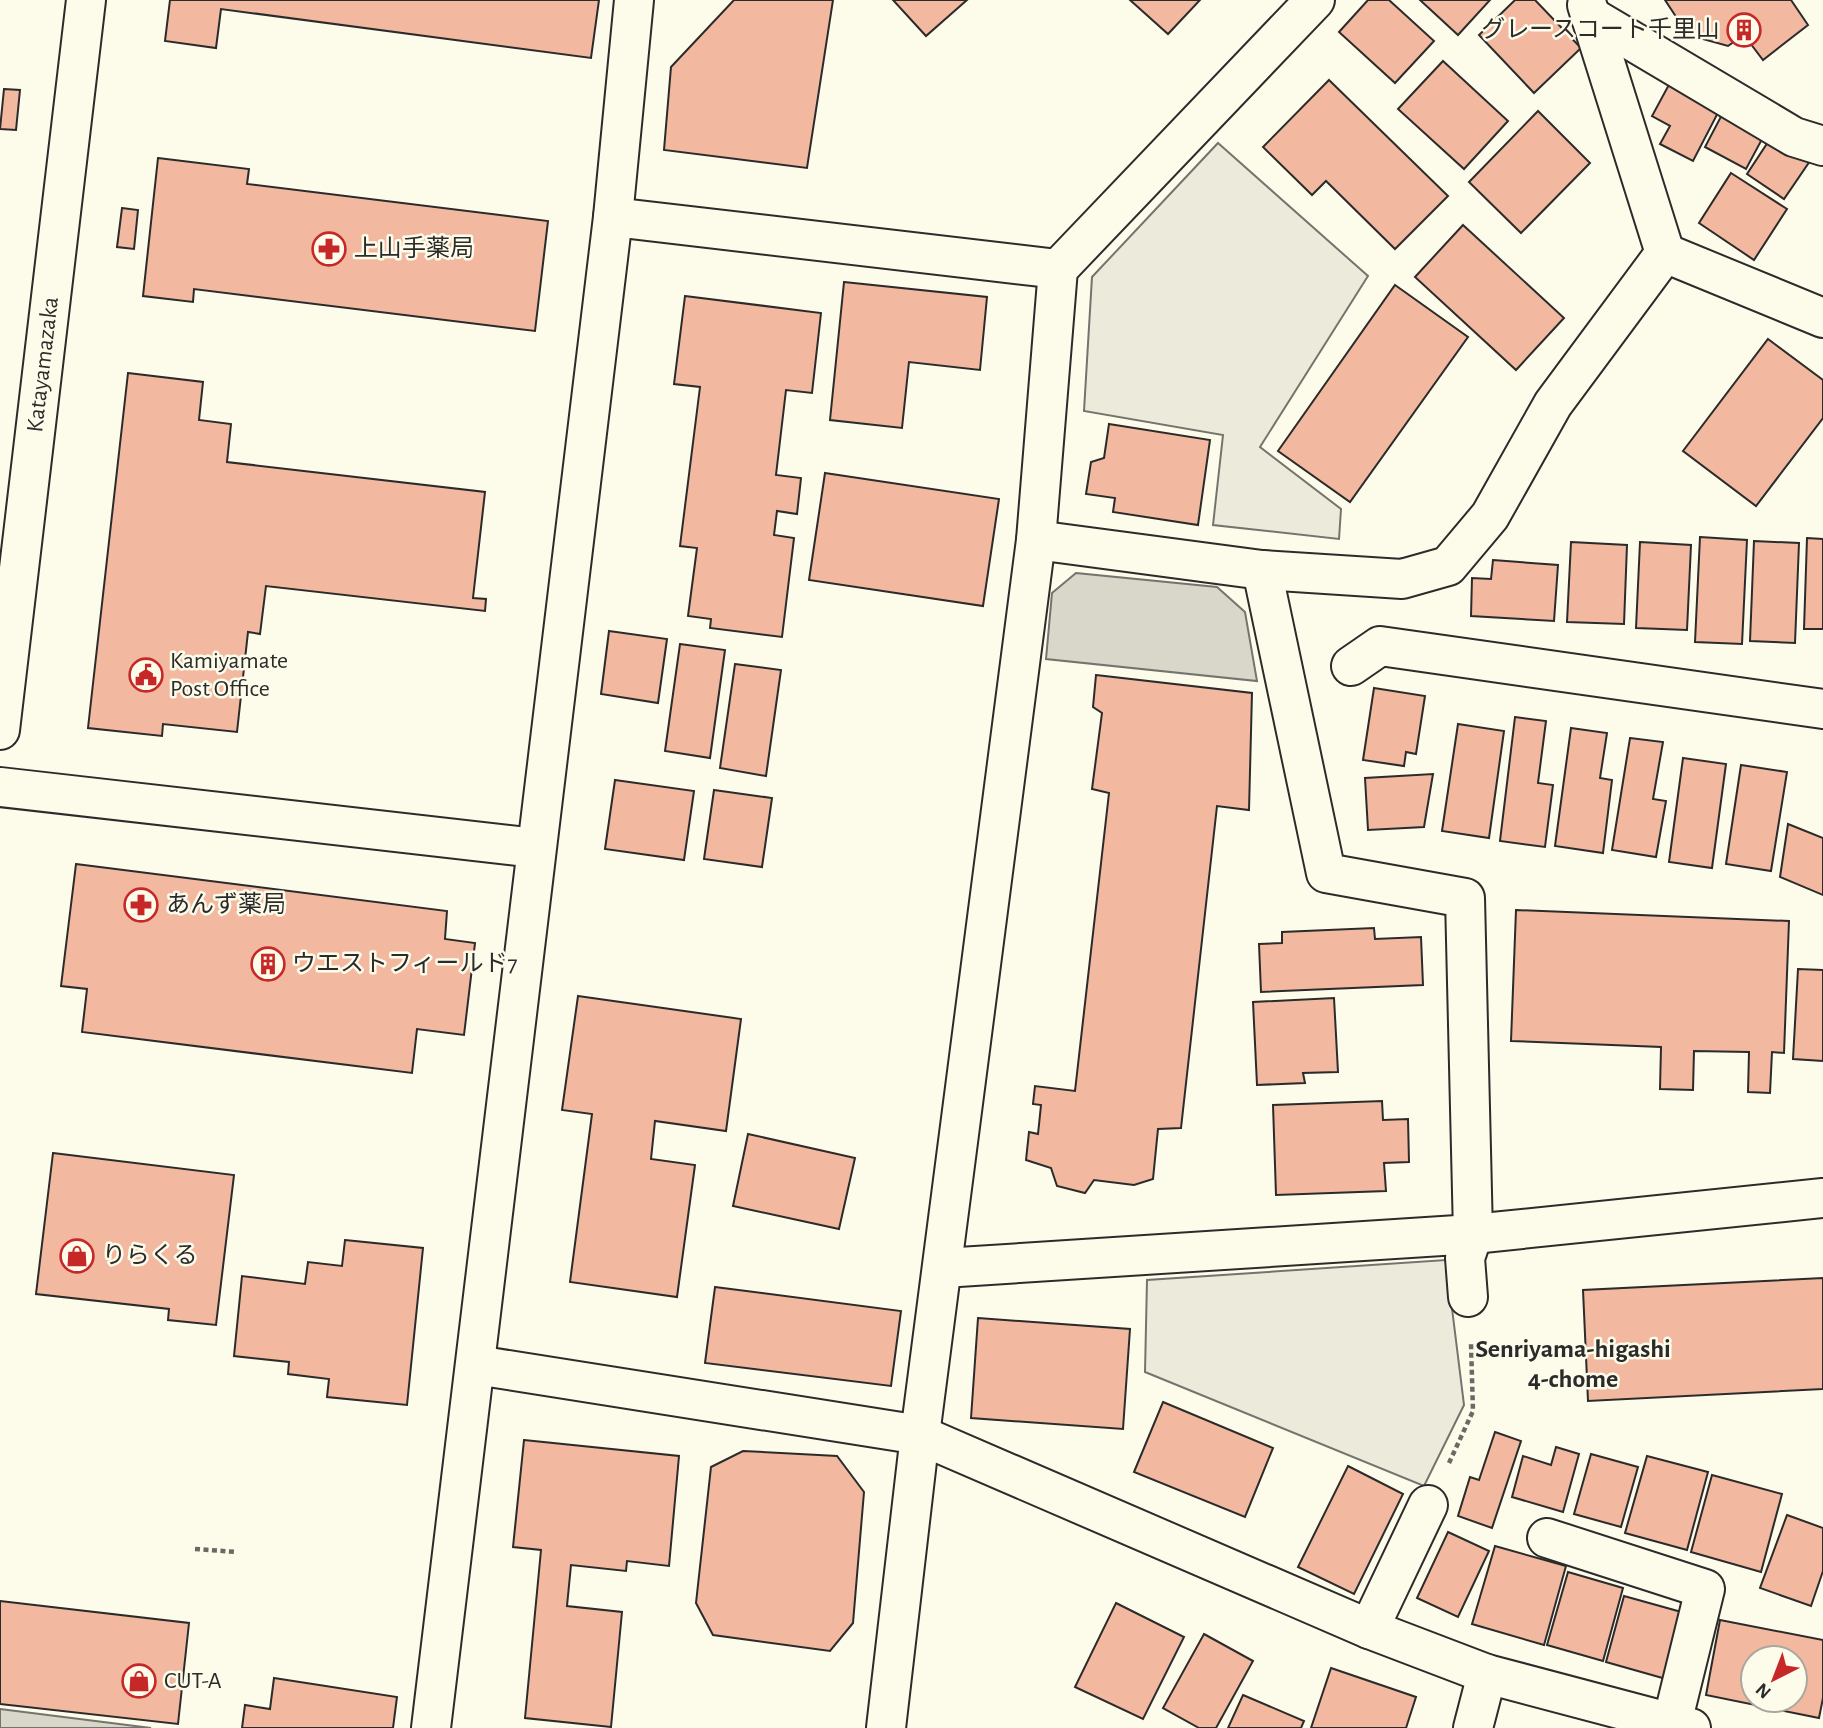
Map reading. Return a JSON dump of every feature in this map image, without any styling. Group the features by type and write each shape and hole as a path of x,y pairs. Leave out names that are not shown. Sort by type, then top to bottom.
{"street":[{"name":"Katayamazaka","path":"0,730 86,0"},
{"path":"431,1728 613,217 634,0"},
{"path":"886,1728 920,1435 1036,540 1058,269 1315,0"},
{"path":"1588,8 1794,137 1823,146"},
{"path":"1588,8 1665,253"},
{"path":"613,217 1058,269"},
{"path":"1036,540 1262,570 1402,579 1448,566 1490,516 1553,404 1665,253"},
{"path":"1665,253 1823,318"},
{"path":"1262,570 1326,873 1465,898 1473,1234 1465,1258 1468,1297"},
{"path":"1351,666 1380,646 1823,709"},
{"path":"0,786 536,848"},
{"path":"943,1268 1473,1234 1823,1198"},
{"path":"476,1365 920,1435 1369,1629 1488,1674 1682,1725 1705,1589 1547,1538"},
{"path":"1369,1629 1428,1505"},
{"path":"1473,1728 1488,1674"}],"path":[{"path":"1453,1455 1473,1411 1472,1346"},
{"path":"195,1549 237,1552"}],"shaded area":[{"path":"1218,143 1368,276 1260,447 1341,509 1339,539 1213,525 1223,435 1084,411 1092,277"},
{"path":"1076,573 1217,587 1245,612 1257,681 1046,659 1052,593"},
{"path":"1446,1260 1464,1405 1424,1486 1145,1372 1147,1280"},
{"path":"0,1709 151,1728 0,1728"}],"building":[{"path":"170,0 599,0 591,58 221,9 216,48 165,41"},
{"path":"734,0 833,0 807,168 664,150 671,67"},
{"path":"893,0 967,0 926,36"},
{"path":"1130,0 1200,0 1168,34"},
{"path":"1368,0 1389,0 1434,41 1395,83 1339,32"},
{"path":"1420,0 1490,0 1458,35"},
{"path":"1515,0 1535,0 1581,48 1534,93 1479,35"},
{"name":"グレースコート千里山","path":"1665,0 1791,0 1808,25 1763,60 1744,35 1728,46 1688,35"},
{"path":"1443,61 1508,121 1464,169 1398,109"},
{"path":"1672,79 1722,105 1693,161 1660,144 1670,126 1652,116"},
{"path":"1329,80 1448,196 1395,249 1326,181 1312,195 1263,147"},
{"path":"4,89 20,90 16,130 0,129"},
{"path":"1726,107 1768,128 1746,169 1705,147"},
{"path":"1538,111 1590,163 1521,233 1469,182"},
{"path":"1774,133 1812,158 1784,199 1747,174"},
{"path":"158,158 249,169 247,184 548,221 535,331 194,289 193,302 143,296"},
{"path":"1731,173 1787,209 1754,260 1699,223"},
{"path":"122,208 138,210 134,249 117,247"},
{"path":"1463,225 1564,318 1516,370 1415,277"},
{"path":"844,282 987,297 980,370 909,362 902,428 830,420"},
{"path":"1395,285 1468,337 1350,502 1278,451"},
{"path":"685,296 821,313 812,393 786,390 776,475 801,478 797,514 777,511 774,535 794,538 782,637 710,628 711,619 688,616 697,548 680,546 700,387 674,384"},
{"path":"1768,339 1823,380 1823,418 1756,506 1683,451"},
{"path":"128,373 203,382 199,420 231,424 227,462 485,492 473,598 486,599 485,611 266,586 260,634 248,632 237,732 163,724 162,736 88,728"},
{"path":"1109,424 1210,440 1198,525 1113,512 1115,498 1086,494 1091,462 1104,458"},
{"path":"825,473 999,499 983,606 809,580"},
{"path":"1700,537 1747,540 1742,644 1695,642"},
{"path":"1807,538 1823,539 1823,629 1804,629"},
{"path":"1754,541 1799,543 1795,643 1750,641"},
{"path":"1571,542 1627,545 1624,624 1567,622"},
{"path":"1640,542 1691,545 1687,630 1636,628"},
{"path":"1493,560 1558,565 1554,621 1471,616 1472,578 1491,579"},
{"path":"609,631 667,639 658,703 601,694"},
{"path":"680,644 725,650 710,758 665,751"},
{"path":"735,664 781,670 766,776 720,768"},
{"path":"1096,675 1252,693 1249,810 1217,806 1181,1128 1158,1129 1153,1179 1134,1185 1094,1180 1085,1193 1057,1186 1051,1168 1026,1160 1029,1132 1038,1134 1041,1105 1033,1104 1035,1086 1075,1091 1109,793 1092,789 1102,713 1093,707"},
{"path":"1374,688 1425,696 1416,754 1406,752 1404,766 1363,760"},
{"path":"1515,717 1546,721 1538,783 1553,785 1545,847 1500,841"},
{"path":"1458,724 1504,731 1489,838 1442,831"},
{"path":"1571,728 1607,733 1600,778 1612,780 1603,853 1555,846"},
{"path":"1630,738 1663,742 1653,799 1666,801 1656,857 1612,850"},
{"path":"1683,758 1726,764 1712,868 1669,862"},
{"path":"1741,765 1787,772 1771,871 1726,864"},
{"path":"1433,774 1424,827 1368,830 1365,778"},
{"path":"615,780 694,791 684,860 605,849"},
{"path":"714,790 772,798 762,867 704,859"},
{"path":"1788,824 1823,838 1823,895 1780,877"},
{"name":"ウエストフィールド7","path":"76,864 447,911 445,939 475,943 464,1035 417,1029 412,1073 82,1032 87,989 61,986"},
{"path":"1516,910 1789,921 1784,1053 1772,1052 1770,1093 1748,1092 1749,1052 1694,1051 1693,1090 1660,1089 1661,1047 1511,1041"},
{"path":"1374,928 1375,939 1421,937 1423,985 1261,992 1259,944 1282,943 1282,932"},
{"path":"1798,969 1823,970 1823,1061 1793,1059"},
{"path":"578,996 741,1019 726,1131 655,1121 651,1159 695,1165 677,1297 570,1282 592,1114 562,1110"},
{"path":"1334,998 1338,1072 1303,1073 1305,1083 1257,1085 1253,1002"},
{"path":"1382,1101 1383,1120 1408,1119 1409,1162 1384,1163 1386,1191 1276,1195 1273,1105"},
{"path":"748,1134 855,1158 839,1229 733,1206"},
{"path":"53,1153 234,1175 216,1325 168,1320 169,1309 36,1294"},
{"path":"345,1240 423,1248 407,1405 327,1397 329,1379 288,1374 289,1362 234,1356 242,1276 305,1284 308,1262 342,1266"},
{"path":"1823,1278 1823,1389 1588,1401 1583,1290"},
{"path":"715,1287 901,1311 891,1386 705,1363"},
{"path":"978,1318 1130,1329 1123,1429 971,1418"},
{"path":"1163,1402 1273,1448 1245,1517 1134,1472"},
{"path":"1495,1432 1521,1441 1492,1528 1458,1516 1470,1477 1479,1480"},
{"path":"524,1440 679,1456 669,1566 627,1561 626,1571 571,1565 567,1606 622,1612 611,1727 525,1718 541,1550 513,1547"},
{"path":"1556,1447 1579,1454 1563,1512 1512,1497 1523,1456 1551,1465"},
{"path":"743,1451 837,1456 864,1492 853,1623 830,1651 713,1635 696,1603 711,1467"},
{"path":"1591,1454 1638,1467 1621,1527 1574,1514"},
{"path":"1647,1456 1708,1472 1687,1550 1625,1533"},
{"path":"1348,1466 1403,1494 1354,1594 1298,1567"},
{"path":"1712,1475 1782,1494 1761,1572 1691,1552"},
{"path":"1787,1515 1823,1528 1823,1571 1811,1606 1760,1588"},
{"path":"1448,1532 1489,1551 1458,1617 1417,1598"},
{"path":"1495,1546 1566,1566 1544,1645 1472,1624"},
{"path":"1568,1572 1623,1588 1603,1661 1547,1645"},
{"path":"1624,1596 1685,1613 1666,1679 1606,1662"},
{"path":"0,1601 189,1623 178,1724 0,1704"},
{"path":"1116,1603 1184,1637 1143,1719 1075,1687"},
{"path":"1720,1620 1823,1640 1823,1698 1819,1718 1799,1714 1809,1714 1809,1644 1739,1644 1739,1702 1706,1695"},
{"path":"1204,1634 1253,1661 1216,1728 1199,1728 1163,1708"},
{"path":"1331,1668 1416,1697 1406,1728 1311,1728"},
{"path":"274,1678 397,1697 393,1728 242,1728 245,1705 270,1709"},
{"path":"1243,1695 1304,1721 1301,1728 1228,1728"}],"place":[{"name":"グレースコート千里山","path":"1744,30"},
{"name":"上山手薬局","path":"329,249"},
{"name":"Kamiyamate Post Office","path":"146,675"},
{"name":"あんず薬局","path":"141,905"},
{"name":"ウエストフィールド7","path":"268,964"},
{"name":"りらくる","path":"77,1256"},
{"name":"CUT-A","path":"139,1681"}],"district":[{"name":"Senriyama-higashi 4-chome","path":"1573,1364"}]}
